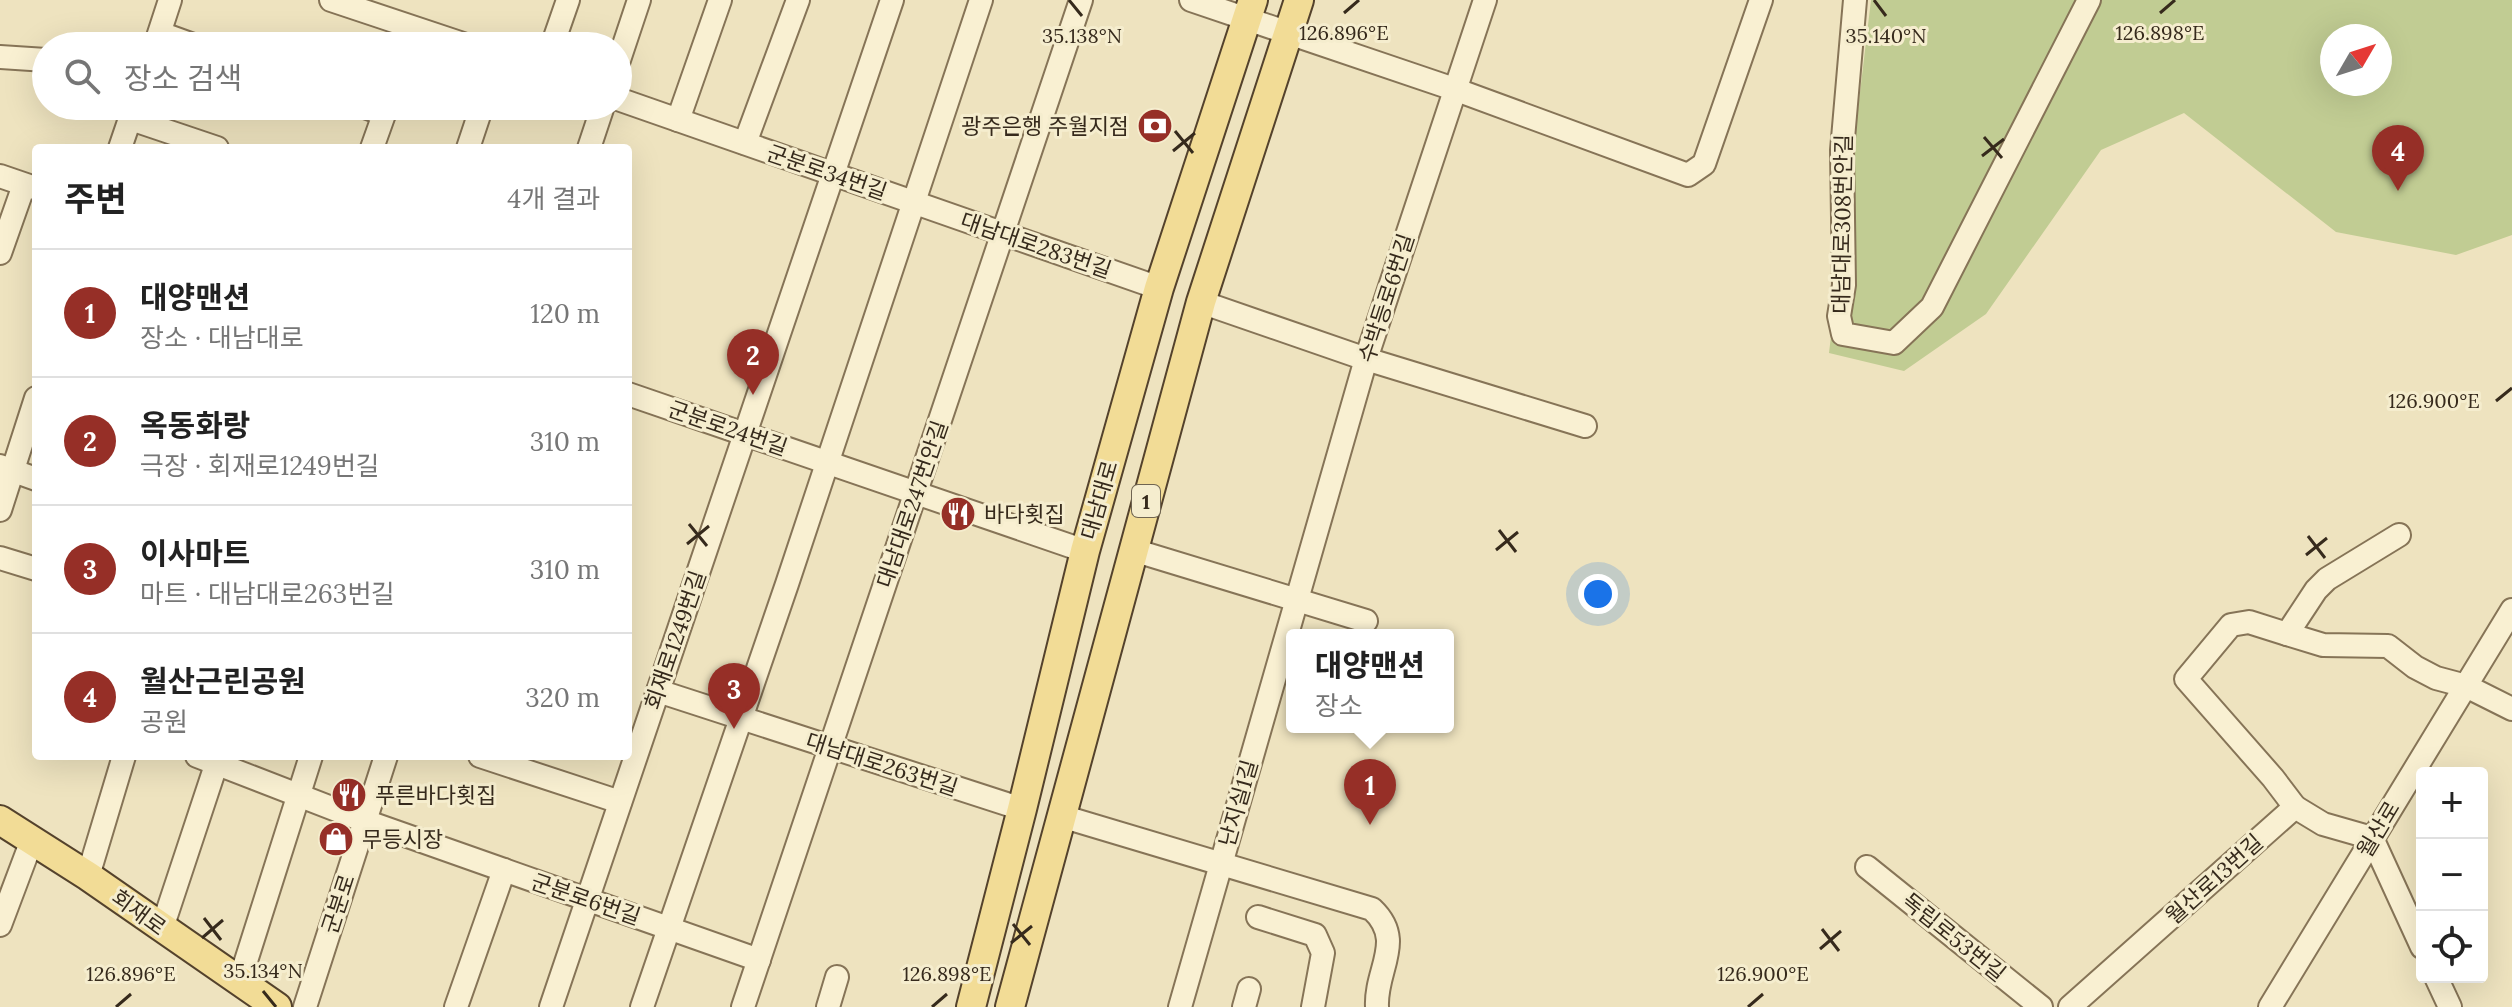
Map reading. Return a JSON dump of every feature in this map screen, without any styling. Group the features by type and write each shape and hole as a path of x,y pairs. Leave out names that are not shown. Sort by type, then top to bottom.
{"main road":[{"name":"대남대로","path":"1010,1007 1201,302 1299,0"},
{"name":"대남대로","path":"971,1007 1085,551 1159,288 1250,9"},
{"name":"회재로","path":"0,820 88,876 277,1007"}],"street":[{"path":"159,32 170,0"},
{"path":"331,0 365,5 405,32"},
{"path":"557,32 568,0"},
{"path":"628,32 639,0"},
{"path":"678,120 720,0"},
{"name":"회재로1249번길","path":"551,1007 892,0"},
{"path":"914,202 981,0"},
{"name":"대남대로247번안길","path":"743,1007 1081,0"},
{"path":"1191,0 1250,9 1289,31 1688,175 1704,164 1761,0"},
{"name":"수박등로6번길","path":"1297,600 1366,359 1485,0"},
{"name":"대남대로308번안길","path":"1855,0 1842,150 1844,285 1839,316 1843,334 1894,343 1906,335 1932,307 2089,0"},
{"name":"군분로34번길","path":"745,143 796,6"},
{"path":"0,57 32,59"},
{"name":"군분로34번길","path":"632,104 914,202 828,463"},
{"path":"121,144 130,120"},
{"path":"152,120 208,144"},
{"path":"373,144 382,120"},
{"path":"469,144 477,120"},
{"path":"590,144 598,120"},
{"path":"0,176 30,187 0,253"},
{"name":"대남대로283번길","path":"914,202 1159,288"},
{"path":"1201,302 1366,359 1585,426"},
{"name":"군분로24번길","path":"632,395 1085,551"},
{"path":"0,510 6,468 32,407"},
{"path":"669,928 828,463"},
{"path":"6,468 32,478"},
{"path":"2287,634 2316,590 2327,579 2399,535"},
{"name":"대남대로","path":"1133,550 1366,621"},
{"path":"0,558 32,568"},
{"name":"난지실1길","path":"1289,629 1297,600"},
{"name":"월산로","path":"2270,1007 2512,610"},
{"path":"2416,934 2372,838 2323,824 2295,807 2186,679 2231,625 2249,622 2323,645 2388,646 2415,667 2436,678 2466,686 2512,709"},
{"name":"난지실1길","path":"1180,1007 1286,638"},
{"name":"대남대로263번길","path":"658,691 1022,809"},
{"path":"88,876 123,760"},
{"path":"162,928 211,760"},
{"name":"군분로6번길","path":"213,760 365,821 759,960"},
{"path":"239,983 310,760"},
{"name":"군분로","path":"305,1007 385,760"},
{"path":"505,760 536,765 620,802"},
{"name":"월산로13번길","path":"2070,1007 2295,807"},
{"path":"1061,816 1372,909 1384,920 1390,934 1377,1007"},
{"path":"0,925 32,840"},
{"name":"독립로53번길","path":"1867,867 2041,1007"},
{"name":"군분로6번길","path":"456,1007 504,870"},
{"path":"1258,917 1315,935 1323,953 1313,1007"},
{"name":"군분로6번길","path":"642,1007 669,928"},
{"path":"828,1007 837,977"},
{"path":"2439,983 2450,1007"}],"green space":[{"path":"1871,0 2512,0 2512,235 2456,255 2336,232 2184,113 2101,150 1986,314 1904,371 1829,353"}],"place":[{"name":"광주은행 주월지점","path":"1155,126"},
{"name":"월산근린공원","path":"2398,191"},
{"name":"옥동화랑","path":"753,395"},
{"name":"바다횟집","path":"958,514"},
{"name":"이사마트","path":"734,729"},
{"name":"푸른바다횟집","path":"349,795"},
{"name":"대양맨션","path":"1370,825"},
{"name":"무등시장","path":"336,839"}]}
